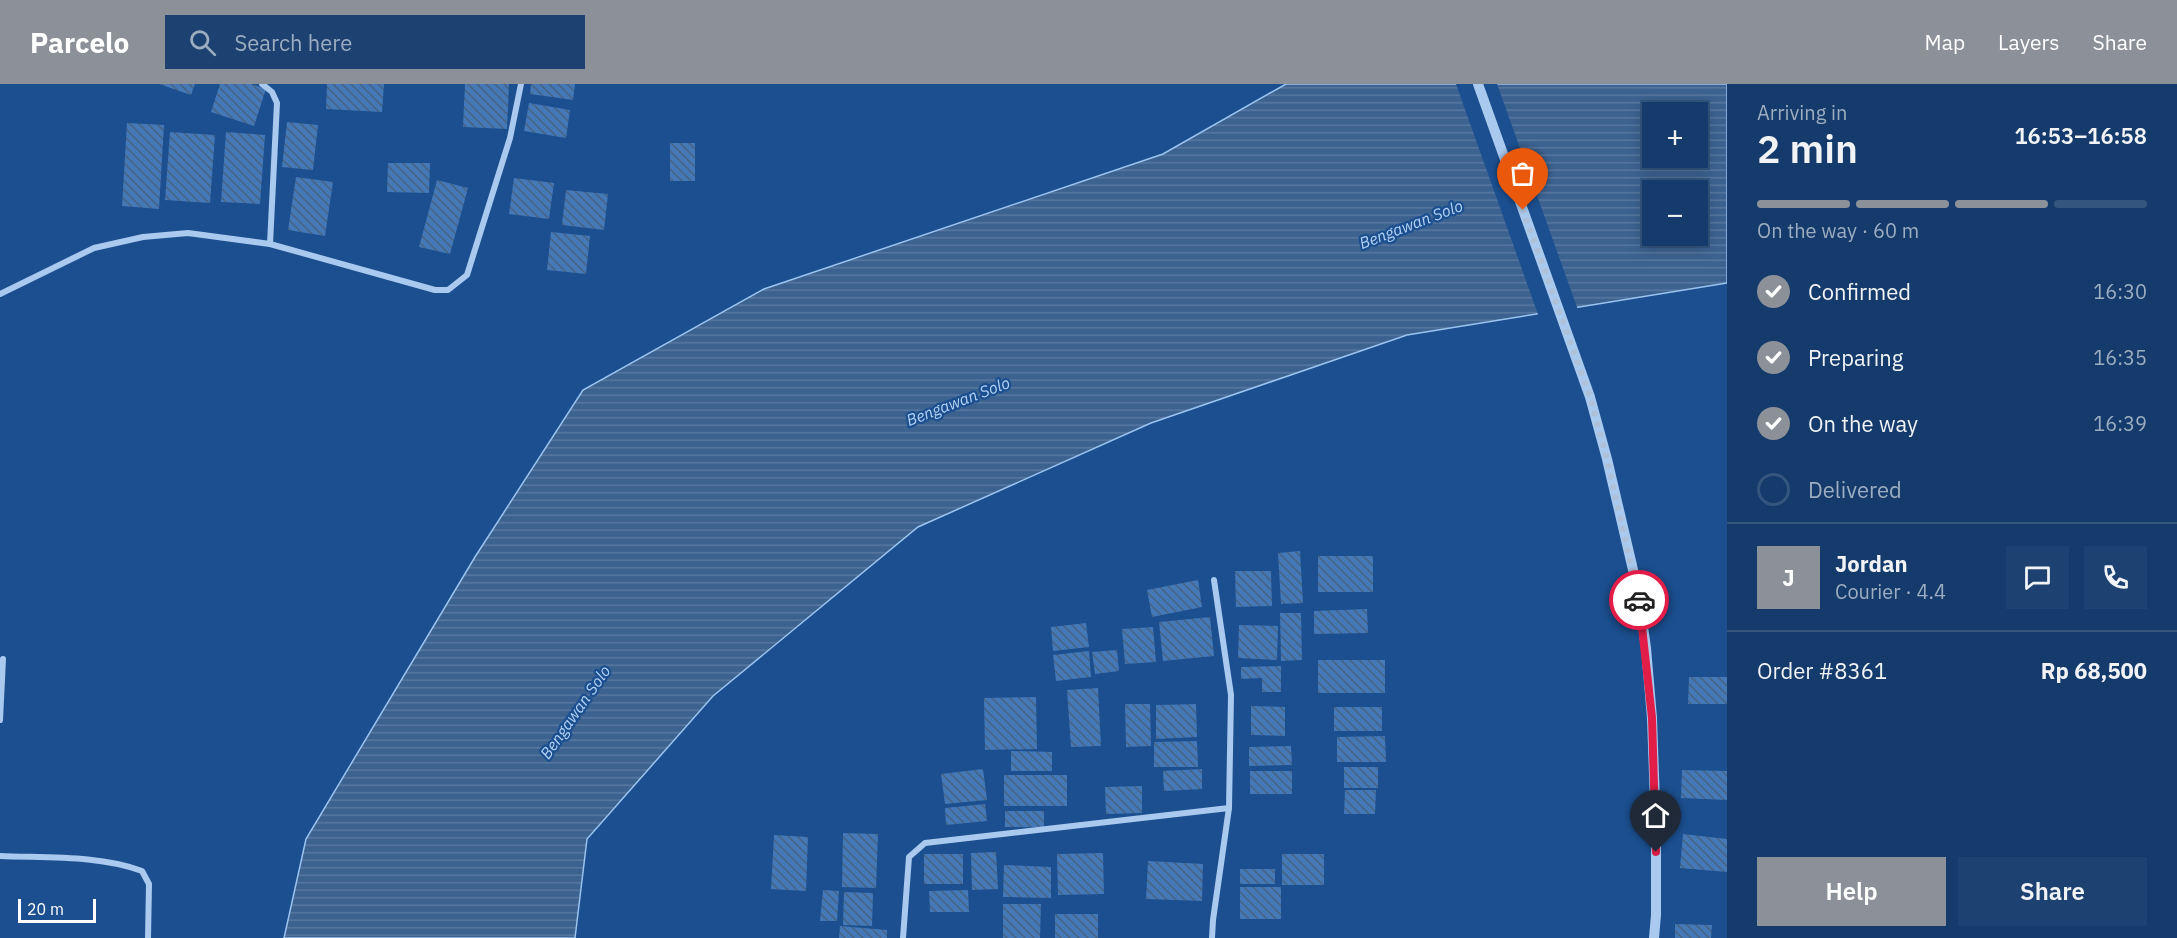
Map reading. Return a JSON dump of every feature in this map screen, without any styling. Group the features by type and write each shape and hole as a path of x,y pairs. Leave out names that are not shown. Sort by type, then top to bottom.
{"street":[{"path":"262,84 272,92 278,103 270,244"},
{"path":"0,294 94,248 143,237 188,234 270,244 435,290 448,290 467,275 510,138 521,84"},
{"path":"1478,84 1590,397 1638,591 1652,718 1656,831 1654,938"},
{"path":"1212,938 1229,808 1231,695 1214,580"},
{"path":"0,720 3,659"},
{"path":"903,938 909,858 925,843 1229,808"},
{"path":"0,856 125,864 142,871 149,884 148,938"}],"water":[{"name":"Bengawan Solo","path":"1286,84 1727,84 1727,283 1407,335 1151,423 918,527 713,696 587,839 575,938 284,938 306,839 475,557 583,390 764,289 1163,154"}],"pier":[{"path":"1456,84 1497,84 1578,310 1539,317"}],"building":[{"path":"159,84 195,84 191,95"},
{"path":"220,84 251,84 266,89 254,126 211,112"},
{"path":"327,84 384,84 382,112 326,109"},
{"path":"465,84 509,84 507,129 463,127"},
{"path":"531,84 575,84 573,100 530,94"},
{"path":"529,103 570,110 566,138 524,131"},
{"path":"287,122 318,125 313,170 282,167"},
{"path":"127,123 164,125 159,209 122,206"},
{"path":"170,132 215,135 210,203 165,200"},
{"path":"226,132 265,135 260,204 221,202"},
{"path":"670,143 695,143 695,181 670,181"},
{"path":"388,163 430,163 429,193 387,192"},
{"path":"296,177 333,182 325,236 288,230"},
{"path":"514,178 554,183 549,219 509,214"},
{"path":"437,180 468,188 450,254 419,247"},
{"path":"566,190 608,194 604,230 562,225"},
{"path":"551,232 590,236 586,274 547,270"},
{"path":"1300,551 1303,603 1281,604 1278,553"},
{"path":"1318,556 1373,556 1373,592 1318,592"},
{"path":"1235,571 1271,571 1272,606 1236,607"},
{"path":"1198,580 1202,607 1152,617 1147,590"},
{"path":"1367,609 1368,633 1314,634 1314,611"},
{"path":"1280,613 1301,613 1302,660 1281,661"},
{"path":"1210,617 1214,656 1163,661 1159,622"},
{"path":"1086,623 1089,647 1053,651 1051,627"},
{"path":"1239,625 1278,626 1277,660 1238,658"},
{"path":"1153,627 1156,662 1125,664 1122,629"},
{"path":"1117,650 1119,671 1095,674 1092,652"},
{"path":"1089,651 1091,677 1056,681 1053,655"},
{"path":"1318,660 1385,660 1385,693 1318,693"},
{"path":"1281,666 1281,692 1262,692 1262,678 1241,679 1241,667"},
{"path":"1689,677 1727,677 1727,704 1688,704"},
{"path":"1098,688 1101,746 1071,747 1067,690"},
{"path":"1036,697 1037,749 985,750 984,698"},
{"path":"1125,704 1150,704 1151,746 1126,747"},
{"path":"1196,704 1197,737 1156,739 1156,705"},
{"path":"1251,706 1285,707 1285,736 1251,735"},
{"path":"1334,707 1382,707 1382,731 1334,731"},
{"path":"1385,736 1386,762 1337,762 1337,737"},
{"path":"1197,741 1198,767 1154,767 1154,742"},
{"path":"1291,746 1292,765 1249,766 1249,747"},
{"path":"1011,751 1052,752 1052,771 1011,771"},
{"path":"1344,767 1378,767 1378,788 1344,788"},
{"path":"983,769 987,800 945,804 941,774"},
{"path":"1202,769 1202,789 1164,791 1163,771"},
{"path":"1682,770 1727,771 1727,800 1681,798"},
{"path":"1250,771 1292,771 1292,794 1250,794"},
{"path":"1004,775 1067,775 1067,806 1004,806"},
{"path":"1142,786 1142,813 1106,814 1105,787"},
{"path":"1345,790 1376,790 1375,814 1344,814"},
{"path":"985,804 987,821 946,825 945,808"},
{"path":"1005,811 1044,811 1044,827 1005,827"},
{"path":"843,833 878,834 876,888 842,887"},
{"path":"1683,834 1727,839 1727,872 1680,868"},
{"path":"774,835 808,837 806,891 771,889"},
{"path":"996,852 998,889 972,890 971,853"},
{"path":"1103,853 1104,894 1058,895 1057,854"},
{"path":"924,854 963,854 963,884 924,884"},
{"path":"1282,854 1324,854 1324,885 1282,885"},
{"path":"1148,861 1203,864 1202,901 1146,899"},
{"path":"1004,865 1051,867 1051,898 1003,897"},
{"path":"1240,869 1275,869 1275,884 1240,884"},
{"path":"1240,887 1281,887 1281,919 1240,919"},
{"path":"823,890 839,891 837,921 820,921"},
{"path":"968,890 969,912 930,912 929,891"},
{"path":"844,892 873,893 872,926 843,925"},
{"path":"1003,904 1041,904 1040,938 1003,938"},
{"path":"1055,914 1098,914 1098,938 1055,938"},
{"path":"1675,924 1712,925 1711,938 1675,938"},
{"path":"840,926 887,930 887,938 839,938"}],"way so far":[{"path":"1523,210 1590,397 1607,459 1639,600"}],"route":[{"path":"1639,600 1652,718 1656,852"}]}
